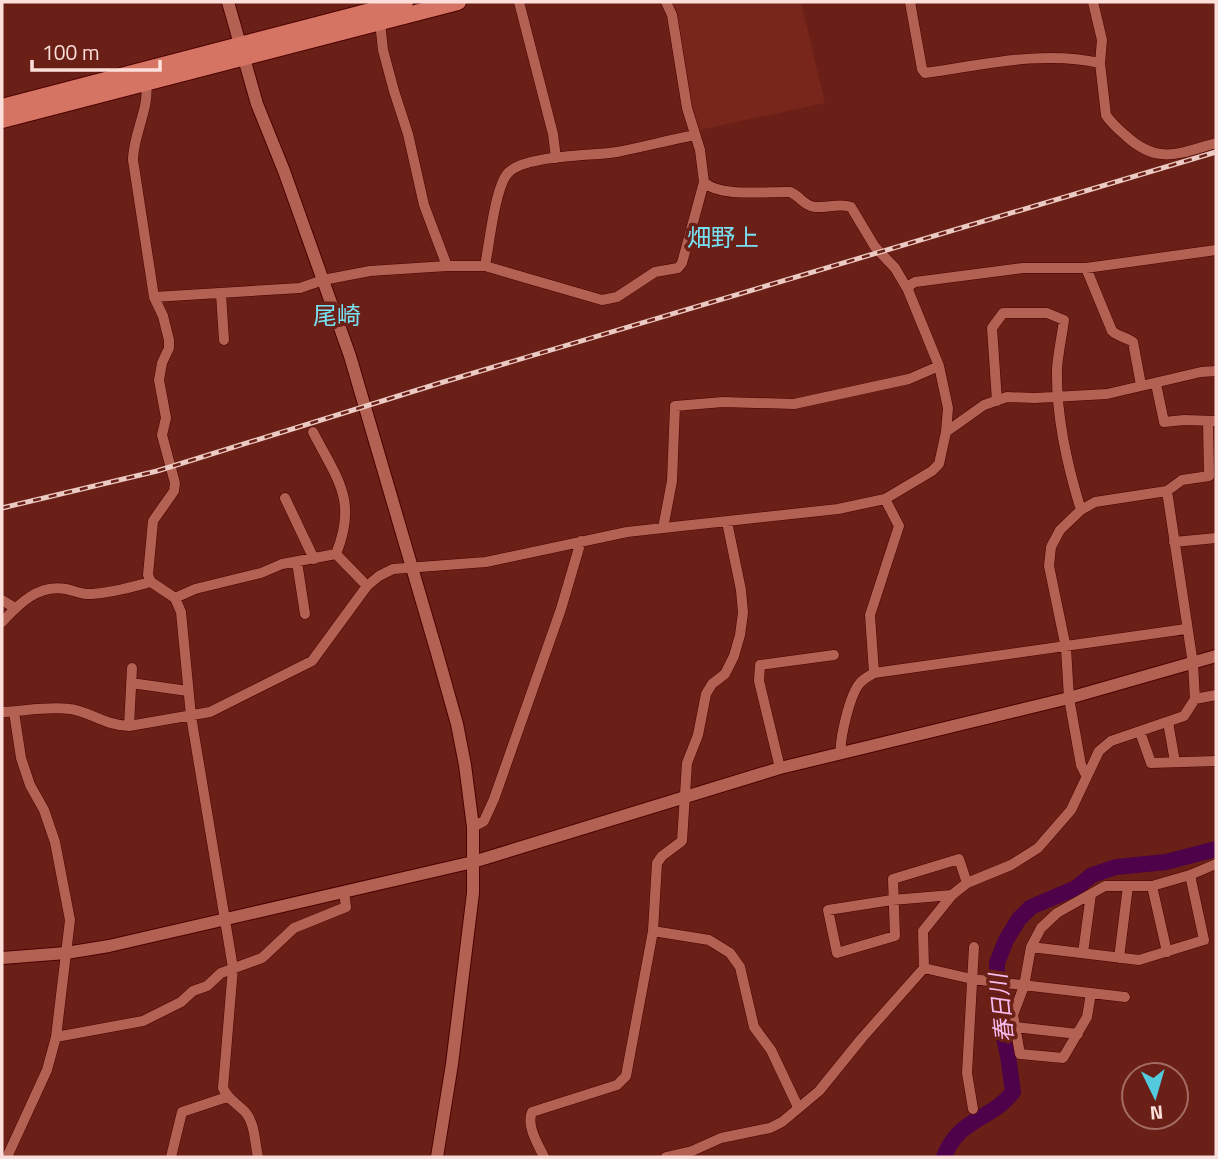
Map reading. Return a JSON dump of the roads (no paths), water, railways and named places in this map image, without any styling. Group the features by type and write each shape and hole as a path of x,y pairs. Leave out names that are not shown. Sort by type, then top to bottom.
{"highway":[{"path":"2,120 146,84 405,2"},
{"path":"377,11 458,2"},
{"path":"2,107 241,52"}],"street":[{"path":"228,2 257,104 284,171 350,356 457,724 473,827 473,862 469,931 437,1157"},
{"path":"519,2 553,134 556,158"},
{"path":"154,296 300,288 323,279 370,271 485,266 602,300 617,297 656,272 674,270 682,263 704,182 700,150 687,108 672,15 666,2"},
{"path":"910,2 922,69 925,73 1038,58 1080,58 1100,62"},
{"path":"1093,2 1102,40 1100,62 1106,115 1139,149 1162,156 1216,143"},
{"path":"377,11 383,50 408,134 424,205 447,266"},
{"path":"146,84 147,93 133,145 133,160 154,296 169,340 159,380 166,418 162,435 175,483 174,491 153,521 148,575 151,582 175,598 181,612 191,716 233,968 223,1088 227,1097 246,1113 251,1122 258,1157"},
{"path":"485,266 500,187 508,172 522,165 556,158 616,152 695,135"},
{"path":"2,712 72,709 99,720 129,726 209,712 312,661 367,586 393,569 486,562 582,541 663,528 838,509 885,499 932,471 939,464 946,432 947,408 939,366 908,290 895,268 874,247 851,207 843,204 816,207 808,205 798,195 790,192 730,191 708,186 704,182"},
{"path":"908,290 915,282 1023,268 1086,268 1216,250"},
{"path":"1086,268 1112,331 1133,342 1141,385"},
{"path":"221,294 224,340"},
{"path":"997,401 992,328 1003,313 1047,313 1065,320 1057,368 1059,397 1069,472 1081,510"},
{"path":"663,528 672,481 675,406 723,402 794,404 909,379 939,366"},
{"path":"946,432 984,405 1007,397 1107,394 1201,372 1216,372"},
{"path":"1086,775 1081,765 1069,698 1066,648 1049,557 1060,530 1081,510 1096,502 1167,491 1182,480 1212,476 1212,421 1164,422 1156,384"},
{"path":"313,432 340,483 346,502 347,519 336,554"},
{"path":"666,1157 692,1151 721,1138 770,1128 782,1122 819,1091 924,968 923,931 952,895 967,883 1011,865 1038,848 1071,810 1099,751 1111,741 1184,716 1195,699 1193,664 1167,491"},
{"path":"285,498 314,559"},
{"path":"874,673 870,615 900,526 885,499"},
{"path":"544,1157 531,1129 532,1112 617,1085 626,1076 653,931 657,863 682,841 687,763 698,735 706,694 712,684 726,674 740,635 743,613 741,590 727,522"},
{"path":"1174,542 1216,538"},
{"path":"473,827 484,821 494,799 582,541"},
{"path":"336,554 367,586"},
{"path":"175,598 195,589 261,573 282,564 336,554"},
{"path":"296,562 305,614"},
{"path":"2,622 26,598 51,589 95,594 151,582"},
{"path":"2,600 15,608"},
{"path":"841,754 839,746 858,684 874,673 1186,629"},
{"path":"780,768 759,681 760,665 834,654"},
{"path":"2,958 66,953 109,946 473,862 780,768 1069,698 1216,656"},
{"path":"129,726 132,668"},
{"path":"131,683 188,691"},
{"path":"1195,699 1216,695"},
{"path":"7,1157 47,1070 56,1037 70,920 55,842 24,767 14,712"},
{"path":"1168,722 1175,762"},
{"path":"1140,732 1151,764 1216,761"},
{"path":"952,895 892,900 828,910 837,953 895,936 892,900 893,880 959,859 967,883"},
{"path":"1091,993 1087,1017 1063,1058 1020,1054 1013,1016 1019,985 1031,947 1041,928 1056,913 1105,886 1152,886 1191,875 1216,864"},
{"path":"1031,947 1139,960 1204,940 1191,875"},
{"path":"1119,958 1128,886"},
{"path":"1152,886 1167,952"},
{"path":"56,1037 144,1021 207,986 221,973 262,958 294,928 346,907 344,892"},
{"path":"1083,953 1091,894"},
{"path":"653,931 709,940 730,953 740,967 754,1027 771,1050 798,1107"},
{"path":"973,1109 967,1073 974,947"},
{"path":"924,968 985,981 1125,997"},
{"path":"1015,1027 1078,1034"},
{"path":"171,1157 182,1112 227,1097"}],"waterway":[{"name":"春日川","path":"944,1157 958,1134 1005,1101 1013,1092 997,1005 997,963 1006,940 1019,919 1031,907 1076,888 1092,875 1116,867 1166,862 1216,849"}],"railway":[{"path":"2,508 157,471 440,383 1216,152"}],"district":[{"name":"畑野上","path":"723,237"},
{"name":"尾崎","path":"337,315"}]}
